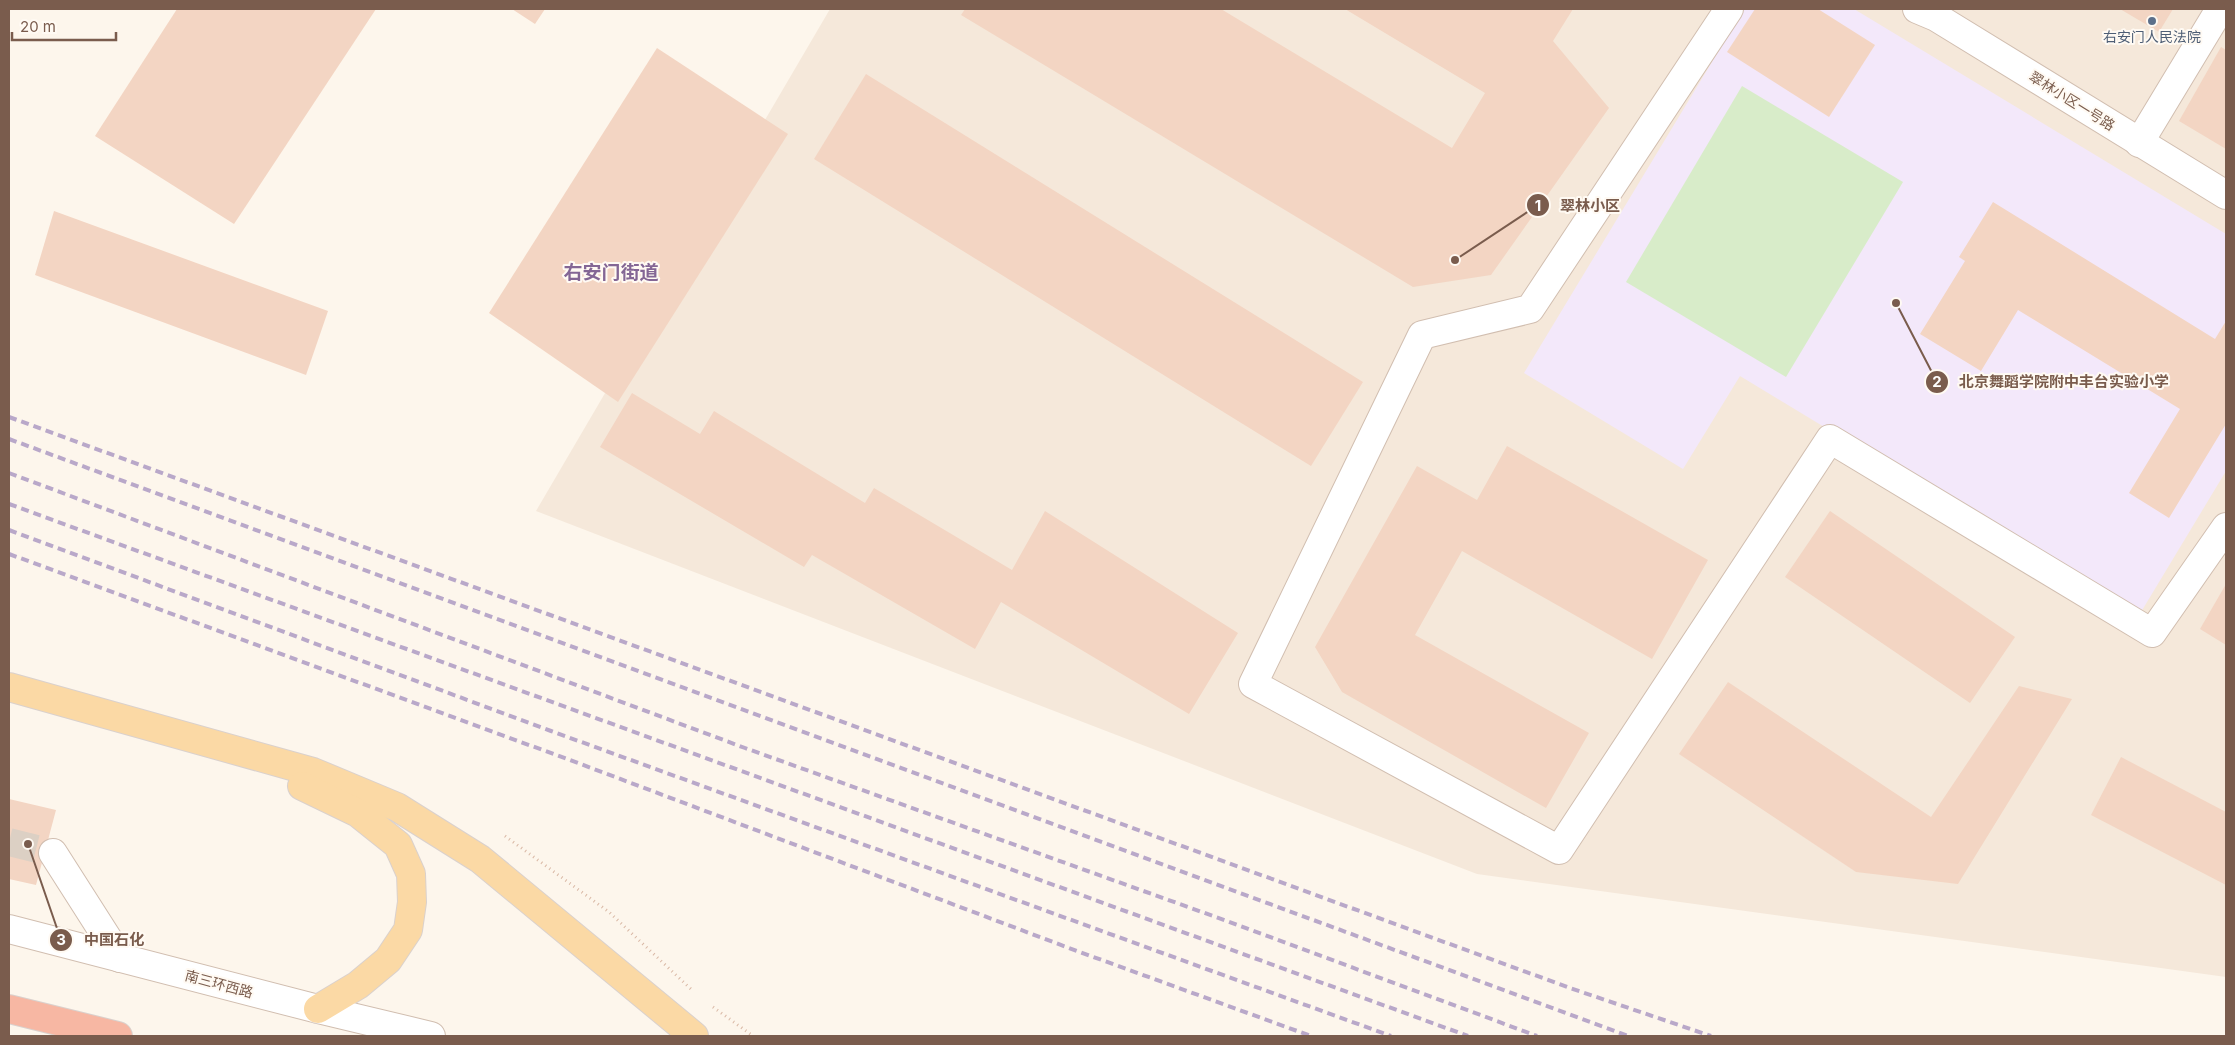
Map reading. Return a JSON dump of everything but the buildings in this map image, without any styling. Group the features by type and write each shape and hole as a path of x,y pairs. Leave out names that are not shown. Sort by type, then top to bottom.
{"highway":[{"path":"9,1009 118,1036"}],"main road":[{"path":"9,687 313,772 397,807 480,859 694,1036"},
{"path":"9,706 297,784 358,813 398,845 411,874 412,902 408,930 388,960 358,985 318,1009"}],"street":[{"path":"1729,9 1530,309 1422,335 1254,684 1559,850 1830,439 2152,633 2226,527"},
{"path":"2139,143 2220,9"},
{"name":"翠林小区一号路","path":"1932,11 2139,143 2226,195"},
{"path":"53,853 120,958"},
{"name":"南三环西路","path":"9,929 318,1009 431,1036"}],"path":[{"path":"504,835 608,912 696,993"},
{"path":"710,1005 753,1036"}],"shaded area":[{"path":"830,9 2226,9 2226,977 1477,874 536,511"},
{"path":"1744,9 1854,9 2226,234 2226,471 2138,617 1740,376 1683,469 1524,373"}],"green space":[{"path":"1742,86 1903,182 1786,377 1626,282"}],"tunnel":[{"path":"9,842 53,853"}],"railway":[{"path":"9,417 1570,988 1711,1036"},
{"path":"9,439 1628,1036"},
{"path":"9,473 745,748 1227,921 1537,1036"},
{"path":"9,504 1468,1036"},
{"path":"9,530 551,731 1391,1036"},
{"path":"9,554 578,763 1077,951 1311,1036"}],"place":[{"name":"右安门人民法院","path":"2152,21"},
{"name":"翠林小区","path":"1455,260"},
{"name":"北京舞蹈学院附中丰台实验小学","path":"1896,303"},
{"name":"中国石化","path":"28,844"}],"district":[{"name":"右安门街道","path":"611,272"}]}
